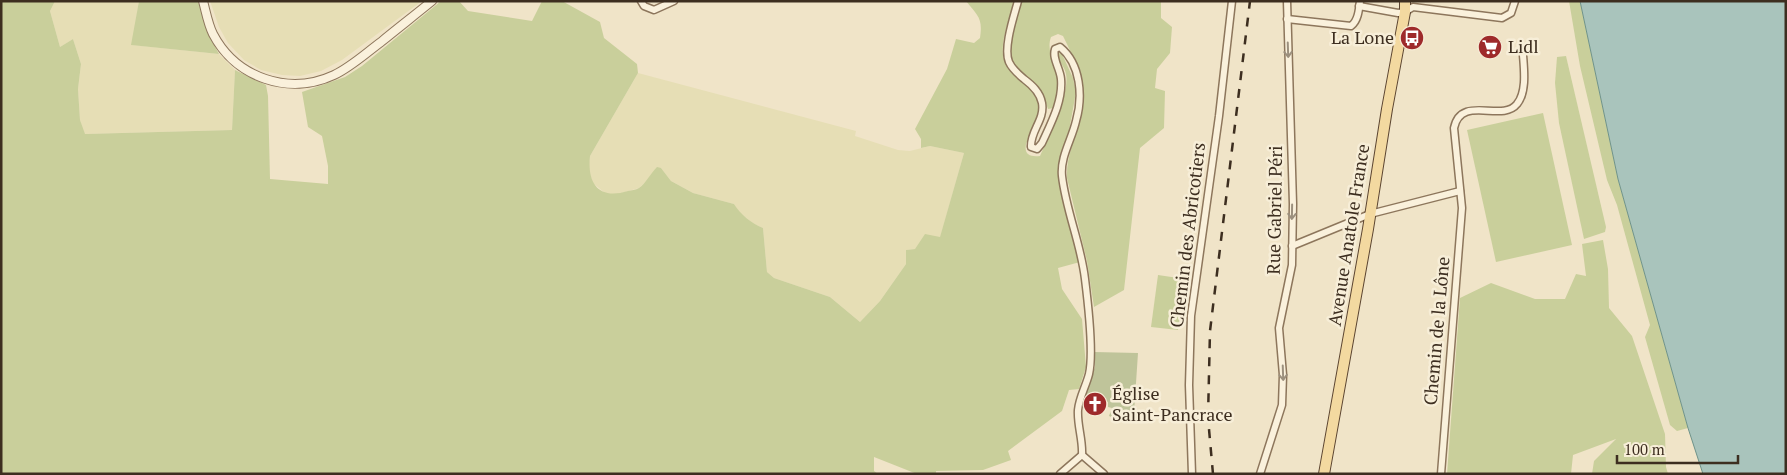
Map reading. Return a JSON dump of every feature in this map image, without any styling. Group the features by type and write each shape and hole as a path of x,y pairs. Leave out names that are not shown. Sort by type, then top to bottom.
{"main road":[{"name":"Avenue Anatole France","path":"1324,474 1370,214 1386,109 1405,12 1405,1"}],"street":[{"path":"202,1 213,33 223,50 238,65 257,76 273,82 290,84 311,83 334,75 358,60 432,1"},
{"path":"641,1 644,6 654,10 674,1"},
{"path":"1018,1 1007,56 1012,68 1035,88 1041,99 1043,114 1032,139 1031,147 1033,149 1037,149 1042,143 1060,96 1060,70 1053,55 1055,49 1060,47 1066,52 1077,74 1080,88 1076,120 1065,153 1062,174 1085,278 1090,355 1089,373 1078,410 1082,455 1060,474"},
{"name":"Chemin des Abricotiers","path":"1192,474 1189,385 1191,316 1219,116 1232,1"},
{"name":"Rue Gabriel Péri","path":"1260,474 1282,405 1283,375 1279,328 1292,265 1287,1"},
{"path":"1287,19 1351,26 1355,21 1359,4 1405,12 1413,7 1502,18 1511,13 1515,1"},
{"name":"Chemin de la Lône","path":"1441,474 1462,208 1454,128 1456,121 1466,112 1473,110 1506,111 1517,105 1522,92 1523,55"},
{"path":"1292,246 1370,214 1460,192"},
{"path":"1082,455 1104,474"}],"shaded area":[{"path":"55,1 139,1 132,45 219,54 235,70 232,130 84,134 80,120 78,89 81,64 73,39 60,47 50,11"},
{"path":"210,1 422,1 342,60 321,71 300,76 282,75 261,70 244,60 228,43 219,27"},
{"path":"638,73 856,131 855,136 898,150 910,151 930,146 964,153 940,238 932,237 915,249 906,250 906,264 880,301 860,322 830,297 774,278 767,272 763,228 754,224 739,212 734,204 693,193 671,181 661,168 639,188 618,194 606,194 593,183 588,170 590,156"}],"green space":[{"path":"1,1 55,1 50,11 60,47 73,39 81,64 78,89 80,120 85,134 232,130 235,70 266,85 268,96 270,179 328,184 328,166 322,136 308,127 302,92 345,77 362,66 441,1 459,1 468,11 532,21 542,1 562,1 600,22 604,38 637,64 638,73 590,156 591,175 597,187 609,193 639,188 657,167 661,168 671,181 693,193 734,204 754,224 763,228 767,272 774,278 830,297 860,322 880,301 906,264 906,250 915,249 925,234 940,237 964,153 930,146 921,148 921,139 915,129 947,69 956,39 974,43 980,38 981,26 979,18 966,1 1014,1 1005,35 1003,55 1010,70 1033,92 1040,109 1026,144 1028,154 1040,156 1062,104 1065,93 1066,74 1064,67 1057,57 1059,53 1062,54 1073,78 1076,92 1069,131 1060,160 1059,175 1080,262 1058,268 1062,289 1082,319 1086,367 1079,389 1069,390 1062,411 1008,451 1011,460 983,470 936,471 936,474 917,474 874,457 874,471 878,474 1,474"},
{"path":"139,1 198,1 207,32 219,54 131,45"},
{"path":"1022,1 1161,1 1161,18 1172,27 1170,53 1157,69 1155,88 1165,91 1164,128 1140,148 1124,290 1094,307 1087,261 1067,178 1069,155 1083,106 1080,75 1063,36 1058,34 1051,37 1050,52 1059,80 1054,108 1048,109 1044,96 1038,87 1015,67 1011,59 1010,46"},
{"path":"1569,1 1580,1 1618,179 1688,428 1677,431 1670,425 1645,337 1650,325 1617,205 1607,180 1580,66"},
{"path":"1566,56 1606,227 1605,232 1584,239 1559,123 1555,83 1557,57"},
{"path":"1543,113 1572,245 1496,262 1467,130"},
{"path":"1603,240 1608,269 1609,308 1632,336 1665,434 1668,474 1592,474 1594,461 1616,439 1573,455 1571,474 1447,474 1460,298 1491,283 1535,299 1565,299 1576,274 1586,276 1582,244"},
{"path":"1158,275 1185,279 1178,330 1151,327"},
{"path":"1094,352 1138,353 1134,413 1120,410 1116,419 1109,416 1112,408 1108,407 1108,402 1085,396 1095,367"}],"water":[{"path":"1580,1 1786,1 1786,474 1703,474 1688,428 1618,179"}],"railway":[{"path":"1213,474 1208,418 1210,331 1250,1"}],"place":[{"name":"La Lone","path":"1412,38"},
{"name":"Lidl","path":"1490,47"},
{"name":"Église Saint-Pancrace","path":"1095,404"}]}
